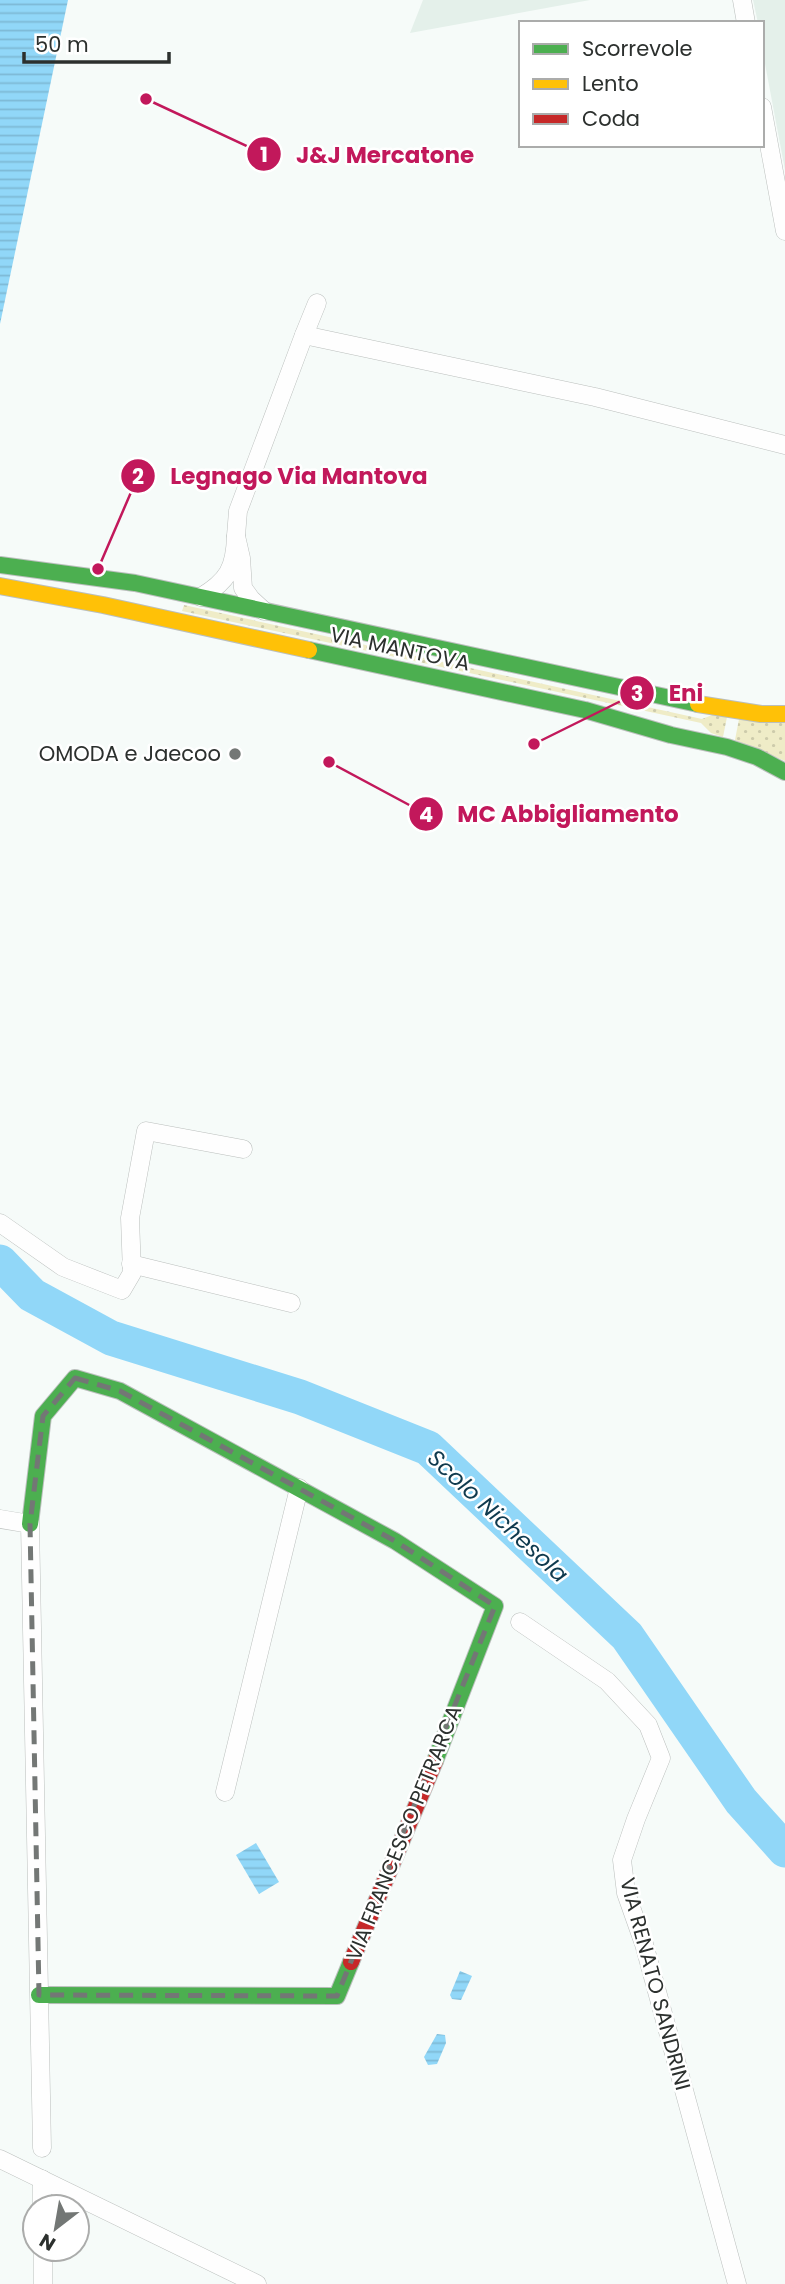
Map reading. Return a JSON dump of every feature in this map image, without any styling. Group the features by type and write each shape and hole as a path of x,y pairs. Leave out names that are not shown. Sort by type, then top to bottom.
{"main road":[{"name":"VIA MANTOVA","path":"0,565 106,577 690,703 761,714 785,714"},
{"name":"VIA MANTOVA","path":"0,586 103,605 586,710 671,735 727,747 757,757 785,772"},
{"name":"VIA FRANCESCO PETRARCA","path":"30,1524 43,1416 75,1378 120,1391 299,1488 395,1541 495,1606 404,1839 337,1996 39,1995"}],"street":[{"path":"742,0 746,21"},
{"path":"764,118 785,231"},
{"path":"201,597 221,584 229,572 234,557 238,511 317,303"},
{"path":"304,335 595,397 785,445"},
{"path":"236,537 243,588 264,611"},
{"path":"0,1223 63,1267 122,1290 132,1273 130,1217 146,1131 243,1149"},
{"path":"131,1264 291,1303"},
{"path":"225,1792 299,1488"},
{"path":"0,1519 30,1524"},
{"name":"VIA FRANCESCO PETRARCA","path":"30,1524 42,2148"},
{"name":"VIA RENATO SANDRINI","path":"520,1622 607,1681 648,1725 661,1758 622,1860 626,1893 644,1944 737,2284"},
{"path":"0,2159 257,2284"},
{"path":"42,2179 42,2193"},
{"path":"43,2263 43,2284"}],"highlighted area":[{"path":"75,1378 120,1391 395,1541 495,1606 337,1996 39,1995 30,1524 43,1416"}],"shaded area":[{"path":"423,0 590,0 410,33"},
{"path":"753,0 785,0 785,170 764,59 764,21 758,21"},
{"path":"184,605 702,719 715,714 727,717 723,737 711,733 701,723 182,611"},
{"path":"739,719 785,722 785,761 735,740"}],"water":[{"path":"0,0 68,0 0,324"},
{"path":"256,1843 279,1882 259,1894 236,1855"},
{"path":"460,1971 472,1976 461,2000 452,1999 450,1995"},
{"path":"437,2034 445,2035 446,2043 437,2064 428,2065 424,2057"}],"waterway":[{"name":"Scolo Nichesola","path":"0,1262 32,1295 111,1338 300,1397 428,1448 627,1636 741,1801 785,1850"}],"traffic: fast":[{"path":"0,565 135,583 698,704"},
{"path":"309,650 585,710 671,735 727,747 757,757 785,772"},
{"path":"30,1524 43,1416 75,1378 120,1391 395,1541 495,1606 435,1761"},
{"path":"39,1995 337,1996 351,1962"}],"traffic: slow":[{"path":"0,586 103,605 309,650"},
{"path":"698,704 761,714 785,714"}],"traffic: jam":[{"path":"351,1962 435,1761"}],"place":[{"name":"J&J Mercatone","path":"146,99"},
{"name":"Legnago Via Mantova","path":"98,569"},
{"name":"Eni","path":"534,744"},
{"name":"OMODA e Jaecoo","path":"235,754"},
{"name":"MC Abbigliamento","path":"329,762"}]}
